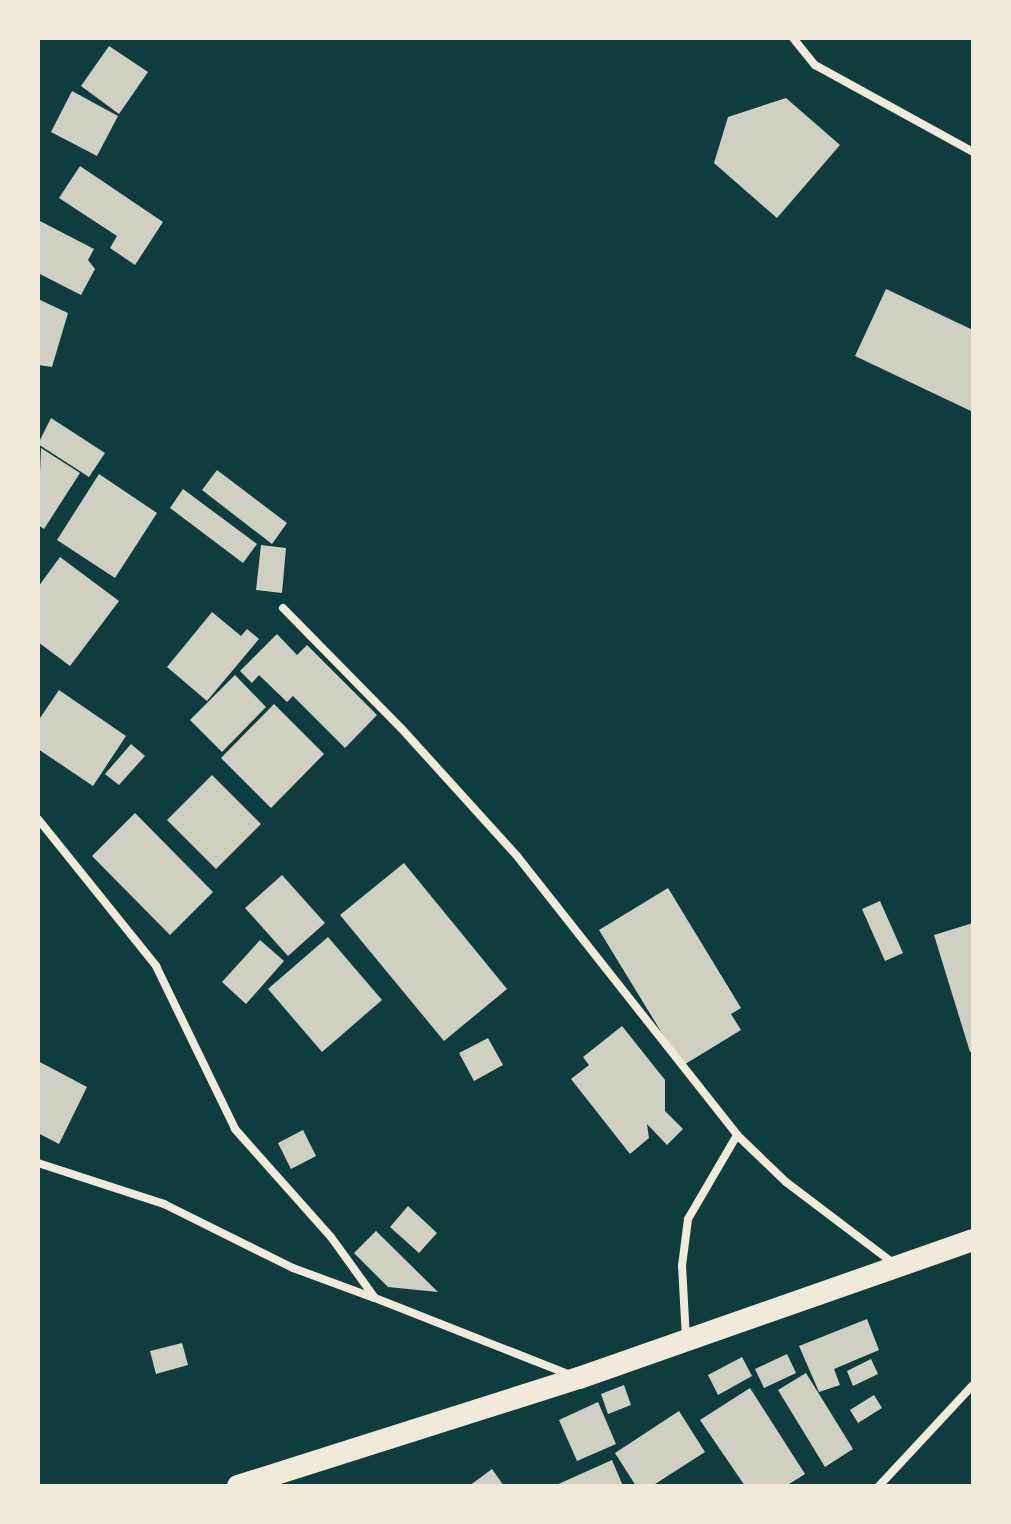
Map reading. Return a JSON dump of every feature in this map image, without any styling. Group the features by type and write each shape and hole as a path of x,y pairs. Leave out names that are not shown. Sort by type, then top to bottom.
{"highway":[{"path":"238,1486 579,1378 973,1240"}],"street":[{"path":"793,38 815,65 973,152"},
{"path":"283,608 401,728 517,856 737,1135 786,1182 897,1265"},
{"path":"38,819 156,966 235,1129 331,1237 375,1298"},
{"path":"686,1340 682,1266 688,1219 737,1135"},
{"path":"38,1163 164,1204 293,1268 375,1298 453,1333 579,1378"},
{"path":"879,1486 973,1385"}],"building":[{"path":"109,46 148,72 119,114 81,86"},
{"path":"72,91 118,116 97,156 51,132"},
{"path":"786,98 840,145 777,218 714,163 728,117"},
{"path":"80,166 163,222 135,265 110,248 117,236 59,198"},
{"path":"38,220 94,249 88,260 95,269 81,295 38,273"},
{"path":"886,289 973,330 973,412 855,356"},
{"path":"38,299 68,313 52,367 38,365"},
{"path":"51,418 105,453 89,477 38,444"},
{"path":"41,448 80,473 44,529 38,525"},
{"path":"217,470 287,523 272,544 202,490"},
{"path":"99,474 157,513 115,578 57,540"},
{"path":"183,489 257,544 243,563 170,508"},
{"path":"261,545 286,548 282,593 256,590"},
{"path":"60,557 119,601 70,666 38,642 38,587"},
{"path":"212,612 241,636 247,629 259,639 207,701 167,667"},
{"path":"277,634 297,655 307,645 377,715 345,748 293,696 287,702 259,675 252,683 240,671"},
{"path":"235,675 266,707 222,752 190,720"},
{"path":"59,690 126,736 93,786 38,749 38,721"},
{"path":"274,704 324,754 271,808 221,758"},
{"path":"131,744 145,756 119,785 105,774"},
{"path":"212,775 261,824 216,869 167,820"},
{"path":"135,813 213,892 170,935 92,856"},
{"path":"404,863 507,989 444,1041 340,915"},
{"path":"282,875 325,923 288,956 245,908"},
{"path":"668,888 741,1008 731,1014 741,1030 682,1066 599,930"},
{"path":"880,901 903,953 885,961 862,909"},
{"path":"973,923 973,1051 970,1052 934,935"},
{"path":"328,937 382,1000 322,1052 268,989"},
{"path":"260,940 284,961 246,1004 222,982"},
{"path":"622,1026 665,1080 665,1111 683,1129 667,1145 647,1124 649,1138 630,1154 571,1079 589,1065 583,1057"},
{"path":"488,1038 503,1065 474,1081 459,1053"},
{"path":"38,1061 87,1087 59,1144 38,1133"},
{"path":"303,1130 316,1156 291,1169 278,1143"},
{"path":"408,1206 437,1233 419,1253 390,1227"},
{"path":"376,1231 438,1292 388,1287 354,1253"},
{"path":"867,1319 879,1350 834,1369 840,1385 819,1392 799,1346"},
{"path":"182,1343 188,1365 156,1374 150,1351"},
{"path":"787,1354 796,1373 764,1388 755,1369"},
{"path":"742,1357 752,1376 718,1395 708,1375"},
{"path":"871,1359 878,1374 853,1386 847,1371"},
{"path":"806,1373 853,1449 825,1467 778,1390"},
{"path":"624,1385 631,1405 608,1414 601,1394"},
{"path":"750,1388 805,1474 786,1486 745,1486 700,1420"},
{"path":"874,1395 882,1408 858,1423 850,1410"},
{"path":"598,1402 616,1444 577,1461 559,1420"},
{"path":"679,1411 705,1452 652,1486 636,1486 615,1453"},
{"path":"612,1460 623,1486 554,1486"},
{"path":"492,1469 504,1486 469,1486"}]}
